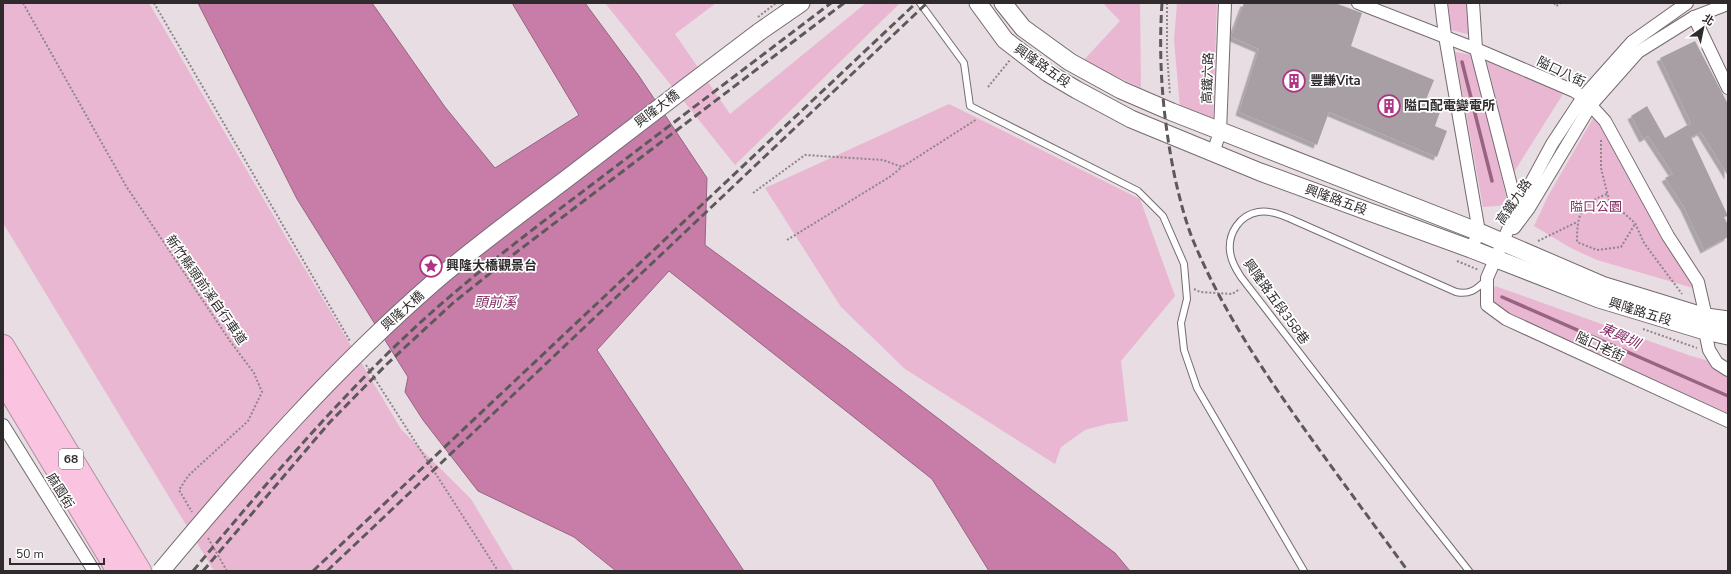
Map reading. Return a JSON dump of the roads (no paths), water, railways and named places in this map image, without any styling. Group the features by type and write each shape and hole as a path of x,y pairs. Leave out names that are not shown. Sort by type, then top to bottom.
{"highway":[{"name":"68","path":"3,346 140,571"},
{"name":"68","path":"3,380 118,571"}],"street":[{"name":"興隆大橋","path":"759,32 792,3"},
{"name":"興隆大橋","path":"161,571 258,458 309,402 369,342 435,282 500,230 759,32 801,3"},
{"name":"興隆路五段","path":"978,3 1005,40 1048,73 1131,119 1260,172 1471,249 1491,270 1599,299 1705,324 1728,320"},
{"name":"興隆路五段","path":"1003,3 1024,28 1070,62 1121,90 1220,132 1504,242 1602,285 1705,324 1728,336"},
{"name":"高鐵六路","path":"1213,153 1220,132 1225,3"},
{"name":"隘口八街","path":"1358,3 1476,49 1574,91 1587,101 1605,121 1668,236 1698,282 1709,350 1717,363 1728,370"},
{"path":"1441,3 1445,36 1479,232 1471,249"},
{"path":"1473,3 1476,49 1517,209"},
{"name":"高鐵九路","path":"1504,242 1517,209 1552,144 1632,42 1687,3"},
{"name":"高鐵九路","path":"1504,242 1529,208 1587,101 1638,52 1694,17 1728,4"},
{"path":"1694,17 1728,88"},
{"name":"隘口老街","path":"1504,242 1491,270 1487,305 1506,319 1728,421"},
{"name":"麻園街","path":"3,425 94,571"}],"lane":[{"path":"920,3 964,63 970,106 1138,191 1163,216 1184,264 1187,299 1181,323 1184,350 1198,388 1304,571"},
{"name":"興隆路五段358巷","path":"1469,571 1241,277 1230,252 1230,239 1234,229 1240,221 1249,215 1259,211 1274,212 1456,292 1468,293 1473,291 1491,270"}],"water":[{"name":"頭前溪","path":"198,3 372,3 445,107 495,168 579,115 512,3 585,3 639,76 707,178 705,245 847,349 1115,553 1130,571 989,571 932,479 669,271 597,350 744,571 616,571 574,537 478,491 423,420 405,392 408,377 297,199"}],"waterway":[{"name":"東興圳","path":"1462,62 1492,181"},
{"name":"東興圳","path":"1502,297 1728,396"}],"railway":[{"path":"193,571 309,436 357,384 432,312 485,267 539,225 831,3"},
{"path":"203,571 330,422 388,363 453,303 514,254 844,3"},
{"path":"313,571 916,3"},
{"path":"327,571 927,3"},
{"path":"1162,3 1161,69 1167,134 1179,195 1195,245 1206,270 1232,319 1276,389 1408,571"}],"place":[{"name":"豐謙Vita","path":"1294,81"},
{"name":"隘口配電變電所","path":"1389,106"},
{"name":"興隆大橋觀景台","path":"431,266"}],"park label":[{"name":"隘口公園","path":"1596,207"}]}
